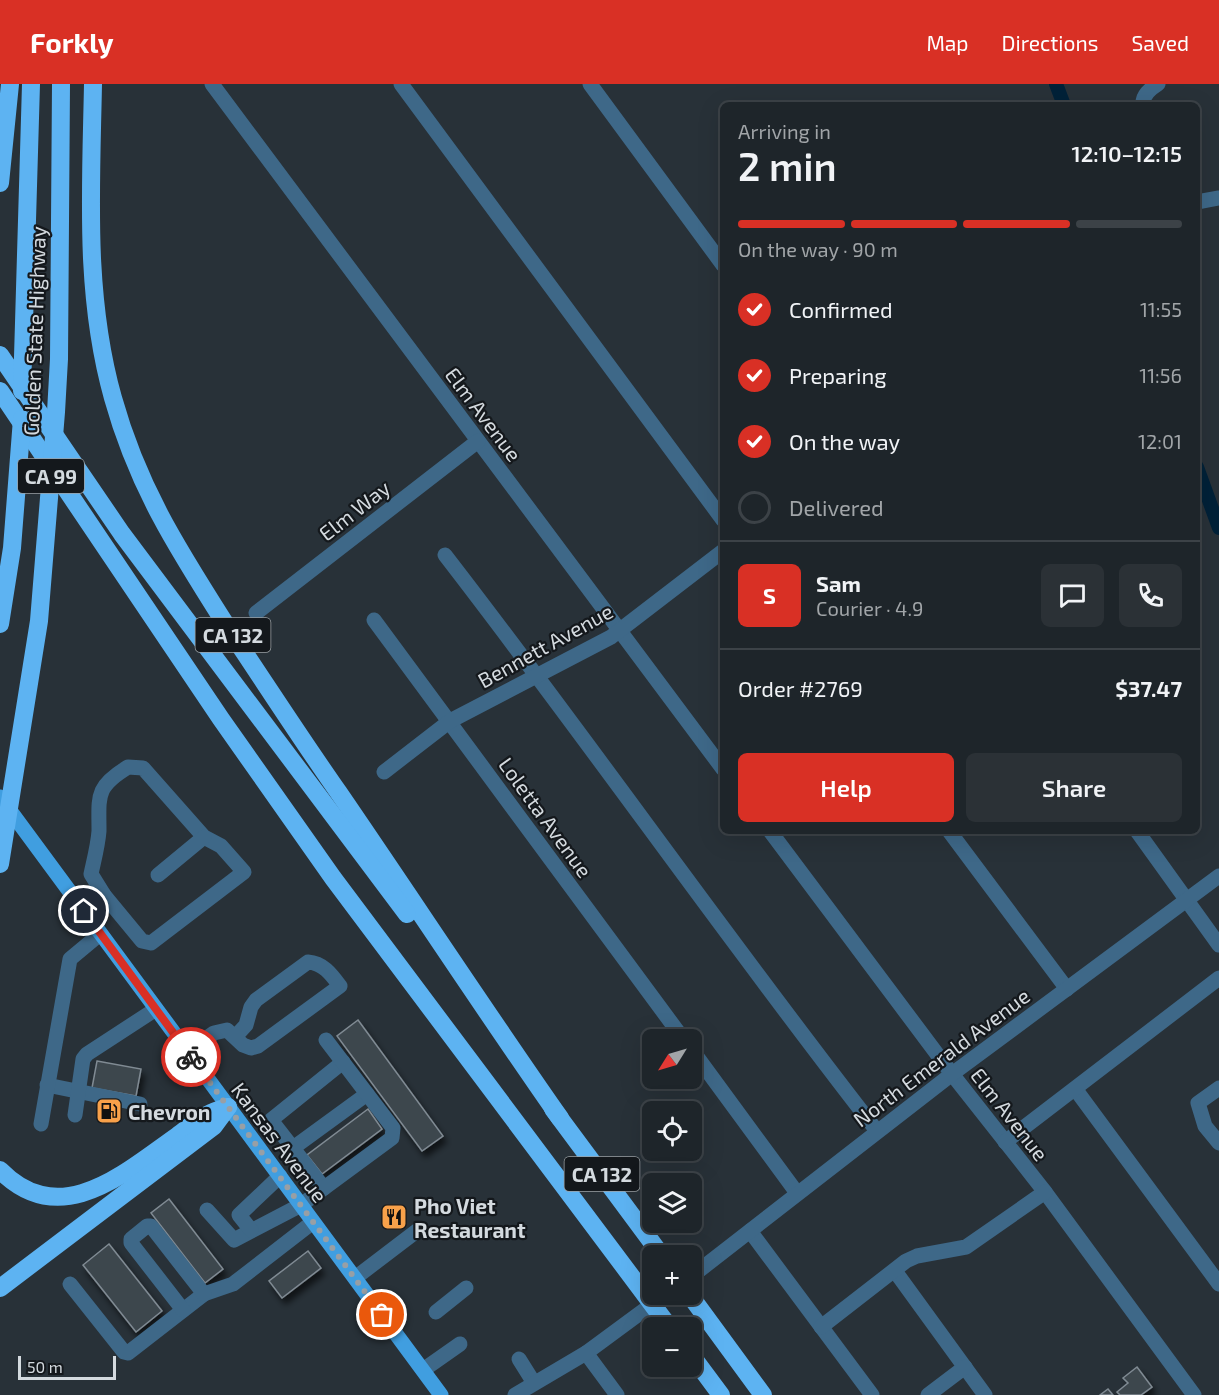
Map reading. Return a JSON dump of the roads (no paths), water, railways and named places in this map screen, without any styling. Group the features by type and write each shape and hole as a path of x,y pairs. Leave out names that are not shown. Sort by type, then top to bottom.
{"highway":[{"path":"0,183 10,84"},
{"name":"Golden State Highway","path":"0,624 12,548 22,421 32,84"},
{"name":"Golden State Highway","path":"0,864 39,621 54,435 59,359 61,84"},
{"name":"CA 132","path":"93,84 90,236 94,304 112,396 141,479 179,551 279,706 480,1004 560,1118 654,1245"},
{"path":"0,356 88,487 161,587 560,1118"},
{"name":"CA 132","path":"0,391 247,756 333,878 662,1317"},
{"path":"0,1170 10,1180 27,1190 42,1195 65,1198 86,1193 111,1181 206,1115 228,1107"},
{"path":"0,1287 213,1126 228,1107"},
{"path":"697,1305 763,1395"},
{"path":"702,1369 721,1395"}],"main road":[{"name":"Kansas Avenue","path":"0,797 441,1395"}],"street":[{"name":"Elm Avenue","path":"212,84 720,764"},
{"path":"401,84 720,516"},
{"path":"590,84 720,261"},
{"path":"1142,102 1146,94 1158,84"},
{"path":"1200,201 1219,198"},
{"name":"Elm Way","path":"256,613 478,441"},
{"name":"Bennett Avenue","path":"384,772 450,721 600,643 720,553"},
{"path":"445,555 537,674 645,824 877,1131"},
{"name":"Loletta Avenue","path":"374,620 676,1029"},
{"path":"128,767 143,768 204,837 221,846 244,872 151,944 142,942 104,895 92,874 99,832 97,813 101,789 112,776 128,767"},
{"name":"Elm Avenue","path":"772,834 952,1074 1045,1192 1194,1395"},
{"path":"951,834 1067,989"},
{"path":"1139,834 1219,945"},
{"path":"158,875 204,837"},
{"name":"North Emerald Avenue","path":"702,1267 952,1074 1219,876"},
{"path":"84,911 104,895"},
{"path":"41,1124 70,959 100,934"},
{"path":"187,1052 214,1033 227,1030 243,1045 251,1048 258,1046 340,986 329,970 314,962 308,962 256,1000 251,1007 246,1025 235,1037"},
{"path":"1005,1142 1076,1090 1219,978"},
{"path":"75,1115 83,1059 87,1054 156,1009"},
{"path":"207,1210 234,1240 301,1205 392,1138 393,1128 326,1040"},
{"path":"324,1188 271,1120 343,1062"},
{"path":"702,1064 797,1193"},
{"path":"47,1085 140,1104"},
{"path":"1219,1088 1198,1103 1205,1126 1219,1143"},
{"path":"1076,1090 1219,1284"},
{"path":"293,1148 367,1094"},
{"path":"251,1230 239,1215 280,1176"},
{"path":"821,1327 906,1261 973,1244 1045,1192"},
{"path":"70,1284 124,1352 128,1353 204,1294 233,1284 313,1222"},
{"path":"183,1310 131,1243 131,1239 147,1226 151,1226 204,1294"},
{"path":"355,1278 418,1230"},
{"path":"750,1231 872,1395"},
{"path":"895,1271 986,1395"},
{"path":"436,1312 466,1288"},
{"path":"515,1395 586,1353 651,1305"},
{"path":"423,1370 460,1344"},
{"path":"586,1353 617,1395"},
{"path":"519,1359 534,1383"},
{"path":"928,1395 965,1367"}],"waterway":[{"path":"1056,84 1063,102"},
{"path":"1200,475 1219,528"}],"place":[{"name":"Chevron","path":"109,1111"},
{"name":"Pho Viet Restaurant","path":"394,1217"}]}
